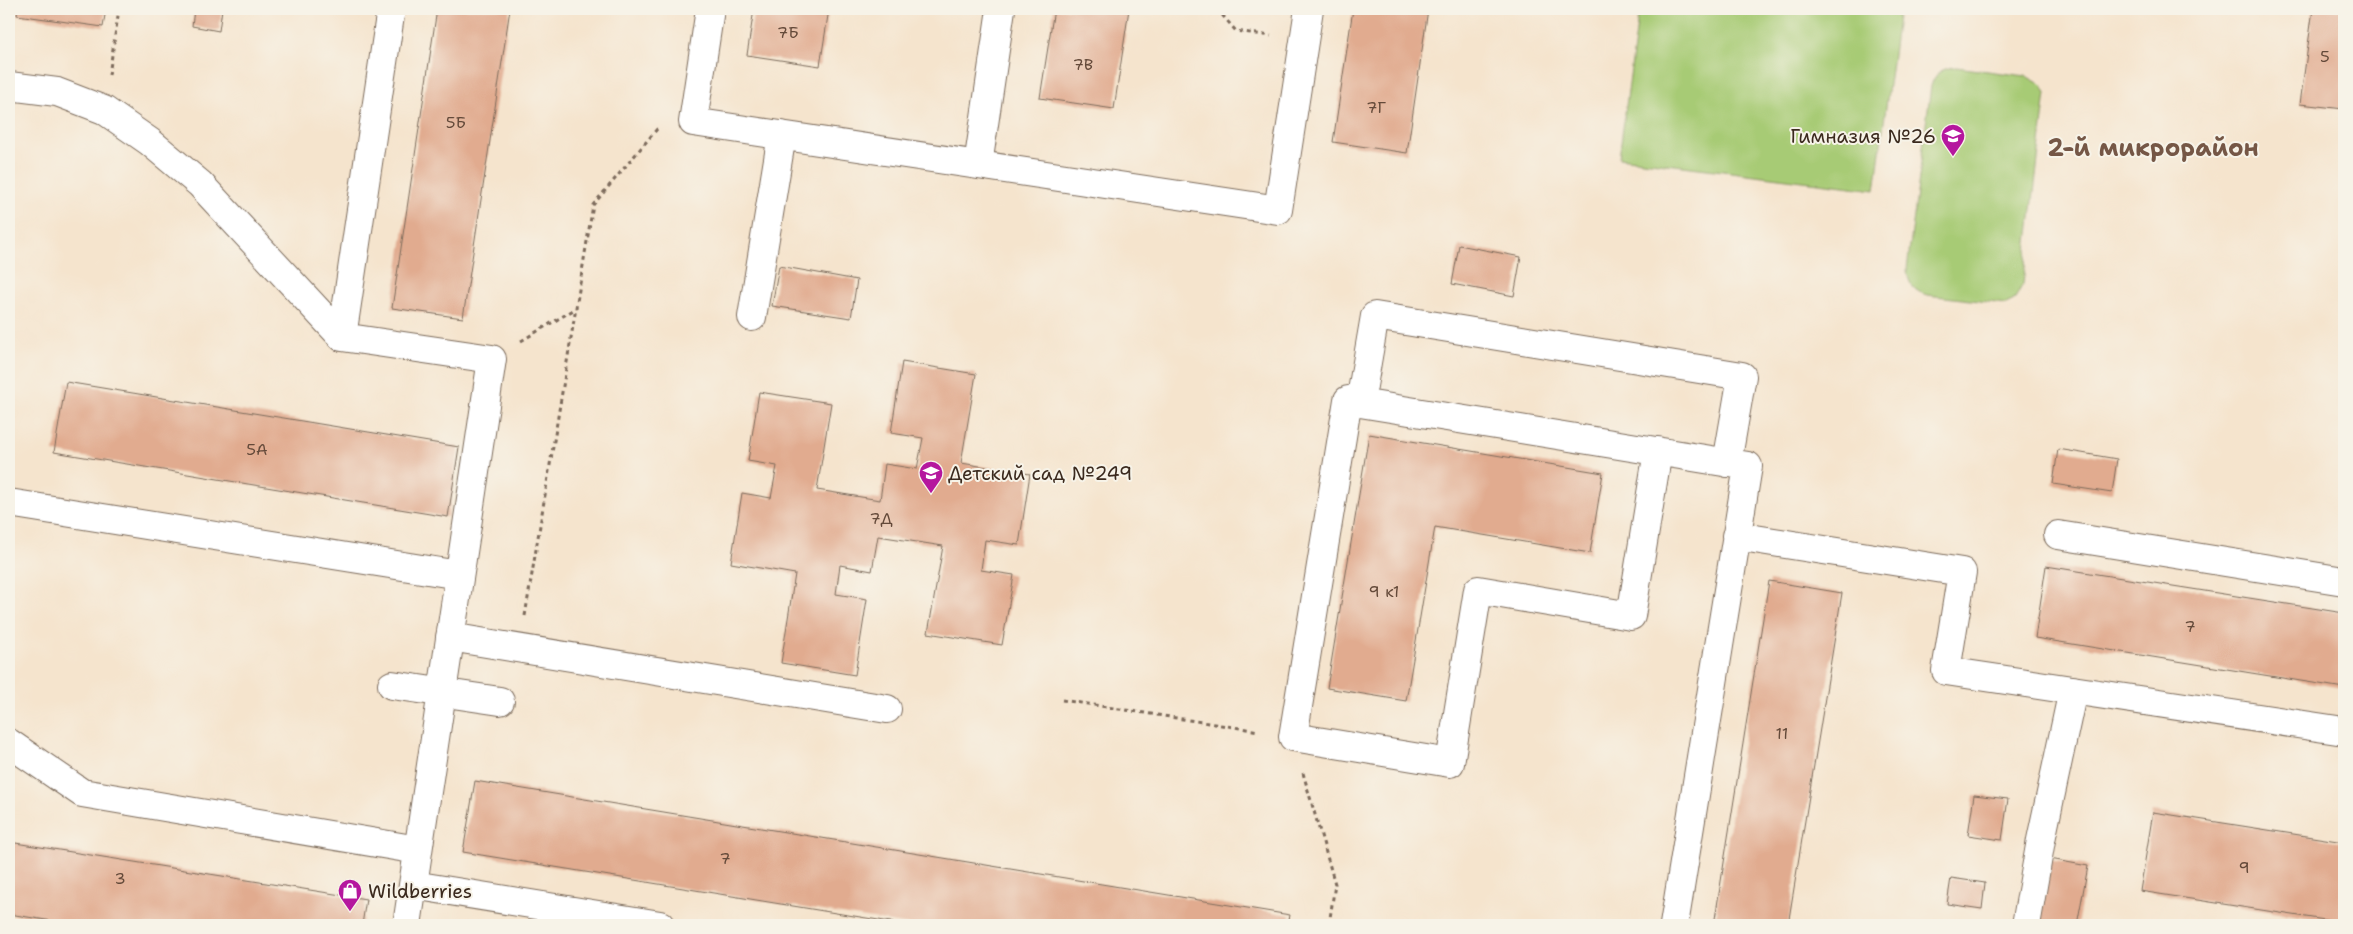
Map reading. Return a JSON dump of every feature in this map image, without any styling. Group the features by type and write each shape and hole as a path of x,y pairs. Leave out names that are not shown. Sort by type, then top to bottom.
{"lane":[{"path":"342,337 392,9"},
{"path":"710,9 693,122 1278,210 1308,9"},
{"path":"978,165 1001,9"},
{"path":"9,86 57,92 104,110 150,142 200,184 342,337 492,359 407,925"},
{"path":"752,317 782,135"},
{"path":"1360,403 1375,316 1384,317 1742,376 1728,462"},
{"path":"1658,451 1631,616 1478,590 1450,763 1292,737 1348,400 1360,403 1728,462 1748,466 1674,925"},
{"path":"9,504 459,576"},
{"path":"2058,535 2344,581"},
{"path":"1736,536 1962,572 1946,671 2344,731"},
{"path":"450,638 887,709"},
{"path":"392,685 500,701"},
{"path":"2026,925 2041,840 2073,690"},
{"path":"9,743 82,793 418,850"},
{"path":"413,885 660,925"}],"path":[{"path":"104,110 118,9"},
{"path":"1217,9 1236,31 1304,41"},
{"path":"520,649 593,206 657,129 693,122"},
{"path":"492,359 576,308"},
{"path":"1062,700 1292,737 1335,884 1329,925"}],"green space":[{"path":"1639,9 1899,9 1875,190 1619,158"},
{"path":"1956,67 2026,76 2042,85 2046,93 2023,284 2014,300 2006,304 1927,295 1912,286 1908,274 1907,269 1931,86 1940,72"}],"building":[{"path":"18,9 106,9 103,27 17,15"},
{"path":"194,9 222,9 219,31 192,26"},
{"path":"437,9 510,9 463,318 392,308"},
{"path":"754,9 829,9 820,66 747,55"},
{"path":"1054,9 1129,9 1114,109 1040,98"},
{"path":"1353,9 1428,9 1407,153 1333,142"},
{"path":"2313,9 2344,9 2344,109 2300,104"},
{"path":"1459,245 1521,257 1514,296 1452,284"},
{"path":"779,266 857,280 851,318 772,306"},
{"path":"902,362 976,374 961,463 1030,474 1019,545 985,540 981,570 1014,575 1002,645 928,633 943,546 878,536 872,571 840,565 836,594 867,599 855,675 781,663 795,574 731,563 742,493 771,498 777,466 748,461 759,392 831,403 817,490 880,500 885,464 917,469 923,438 891,433"},
{"path":"66,382 459,447 448,517 54,452"},
{"path":"1369,434 1603,473 1590,553 1435,527 1406,701 1327,688"},
{"path":"2058,449 2117,459 2112,493 2053,484"},
{"path":"2046,566 2344,613 2344,688 2035,638"},
{"path":"1769,581 1842,593 1788,925 1714,925"},
{"path":"475,781 1290,915 1288,925 909,925 463,852"},
{"path":"1974,795 2008,799 2002,840 1968,835"},
{"path":"2153,812 2344,842 2344,923 2140,891"},
{"path":"9,842 366,899 362,925 77,925 9,914"},
{"path":"2050,859 2088,866 2077,925 2039,925"},
{"path":"1951,878 1985,883 1982,909 1947,904"}],"place":[{"name":"Гимназия №26","path":"1953,157"},
{"name":"Детский сад №249","path":"931,494"},
{"name":"Wildberries","path":"350,912"}],"district":[{"name":"2-й микрорайон","path":"2153,148"}]}
